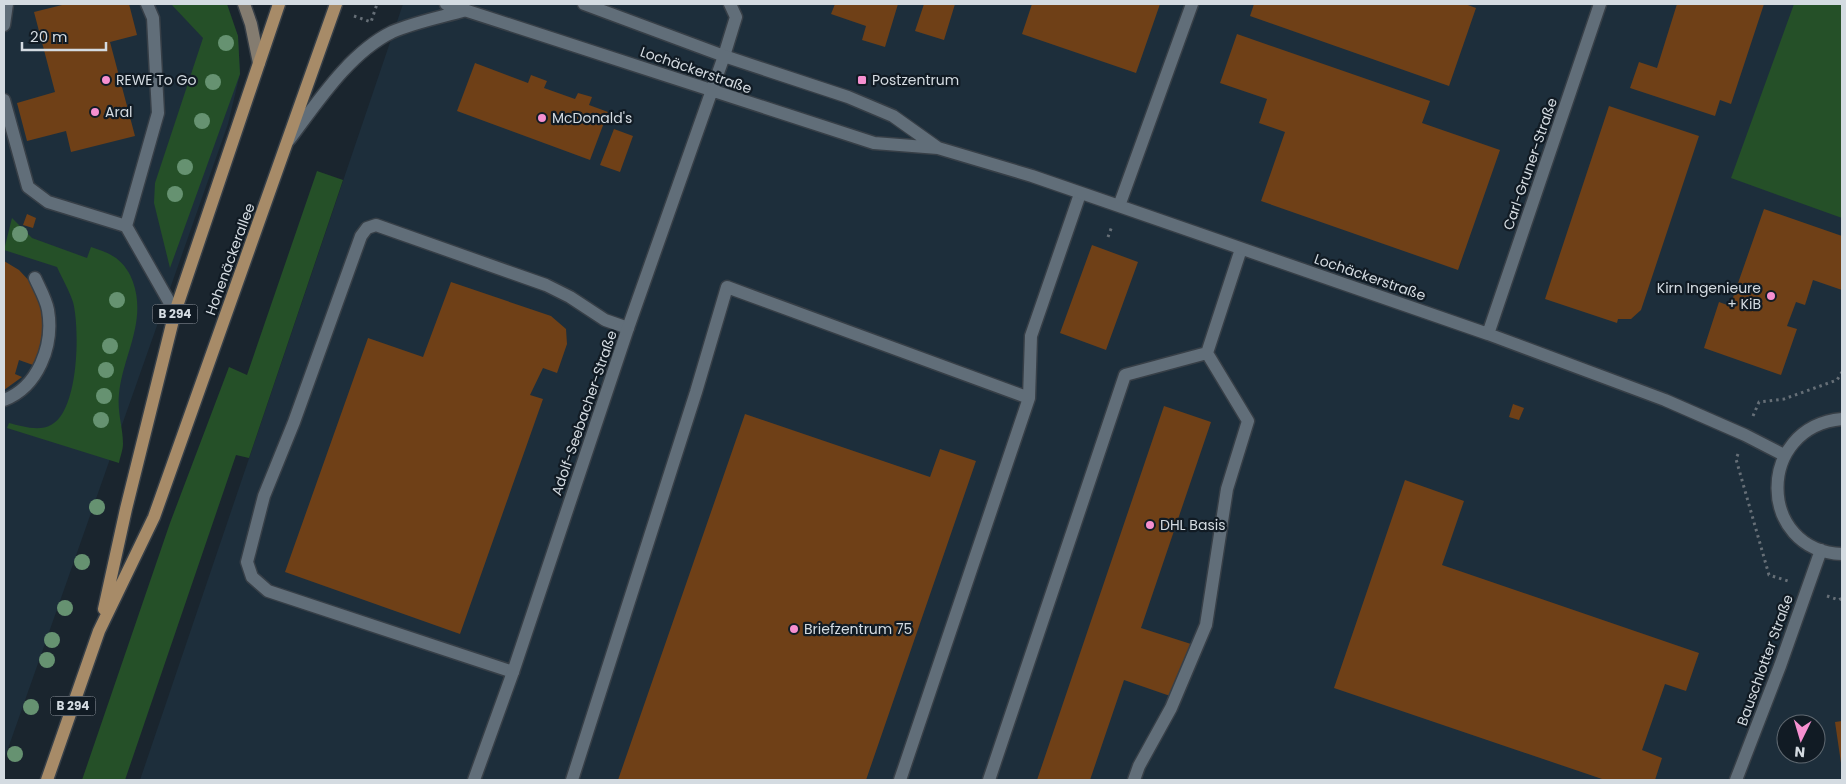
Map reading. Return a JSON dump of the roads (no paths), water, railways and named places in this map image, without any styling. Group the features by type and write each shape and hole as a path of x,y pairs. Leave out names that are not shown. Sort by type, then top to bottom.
{"main road":[{"name":"Hohenäckerallee","path":"48,780 99,631 126,509 176,312 279,4"},
{"name":"Hohenäckerallee","path":"99,631 154,517 336,4"}],"street":[{"path":"4,25 7,4"},
{"path":"126,226 158,113 153,18 148,4"},
{"path":"244,4 251,24 260,63"},
{"name":"Lochäckerstraße","path":"446,4 598,52 712,92 874,143 938,148 1032,176 1488,334 1665,400 1784,455"},
{"name":"Lochäckerstraße","path":"584,4 724,56 848,97 893,116 938,148"},
{"name":"Lochäckerstraße","path":"724,56 736,17 730,4"},
{"path":"1119,206 1192,4"},
{"name":"Carl-Gruner-Straße","path":"1488,334 1600,4"},
{"path":"286,144 332,83 360,55 382,38 413,25 466,10"},
{"name":"Adolf-Seebacher-Straße","path":"474,780 513,672 628,328 724,56"},
{"path":"4,100 28,187 48,202 126,226 176,312"},
{"path":"900,780 1029,398 1031,336 1080,194"},
{"path":"513,672 268,591 252,577 247,562 264,496 294,422 361,236 367,228 376,225 546,284 604,320 628,328"},
{"path":"1134,780 1139,766 1171,708 1206,625 1227,489 1248,421 1208,353 1241,249"},
{"path":"4,400 16,396 26,387 45,353 49,340 48,310 44,296 35,278"},
{"path":"572,780 728,287 1029,398"},
{"path":"989,780 1125,375 1208,353"},
{"path":"1842,419 1832,420 1812,427 1795,441 1784,455 1778,471 1777,485 1781,511 1796,534 1821,550 1842,554"},
{"name":"Bauschlotter Straße","path":"1736,780 1780,666 1821,550"}],"place":[{"name":"REWE To Go","path":"106,80"},
{"name":"Postzentrum","path":"862,80"},
{"name":"Aral","path":"95,112"},
{"name":"McDonald's","path":"542,118"},
{"name":"Kirn Ingenieure + KiB","path":"1771,296"},
{"name":"DHL Basis","path":"1150,525"},
{"name":"Briefzentrum 75","path":"794,629"}]}
